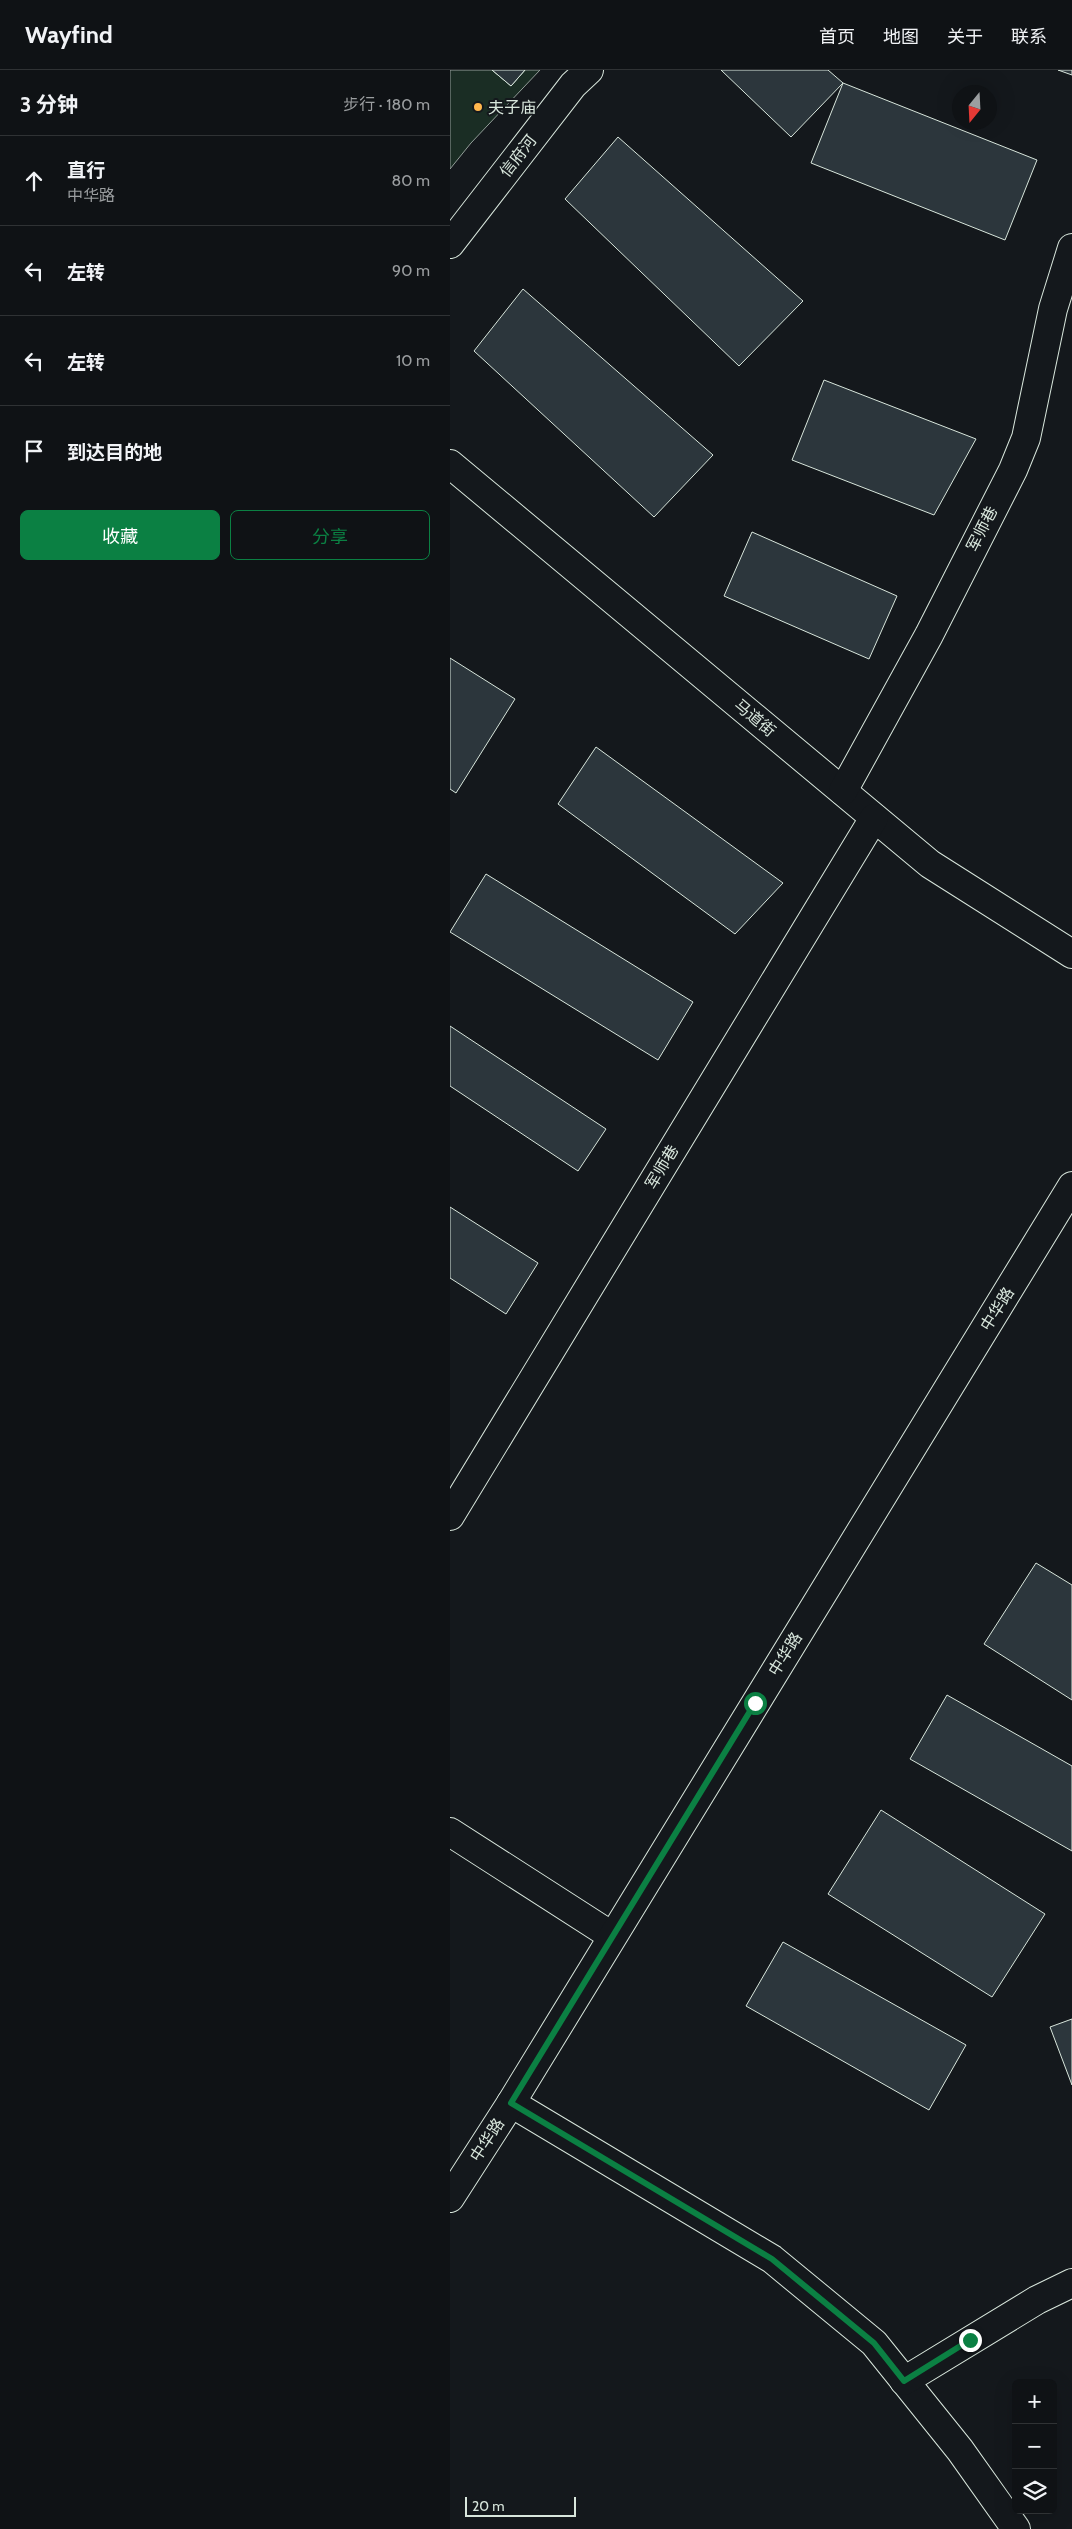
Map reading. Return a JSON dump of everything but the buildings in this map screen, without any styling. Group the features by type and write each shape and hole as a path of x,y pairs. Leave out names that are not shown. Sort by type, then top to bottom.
{"street":[{"name":"信府河","path":"450,244 573,85 589,70"},
{"name":"军师巷","path":"843,792 929,635 1012,470 1026,438 1053,309 1072,248"},
{"name":"马道街","path":"450,464 930,864 1072,954"},
{"name":"军师巷","path":"450,1516 874,818"},
{"name":"中华路","path":"450,2198 511,2103 1072,1186"},
{"path":"450,1832 612,1936"},
{"path":"511,2103 772,2259 874,2343 960,2450 1016,2529"},
{"path":"904,2381 1037,2300 1072,2283"}],"green space":[{"name":"夫子庙","path":"450,70 540,70 471,143 450,169"}],"place":[{"name":"夫子庙","path":"478,107"}],"route":[{"path":"755,1703 511,2103 772,2259 874,2343 904,2381 970,2340"}]}
